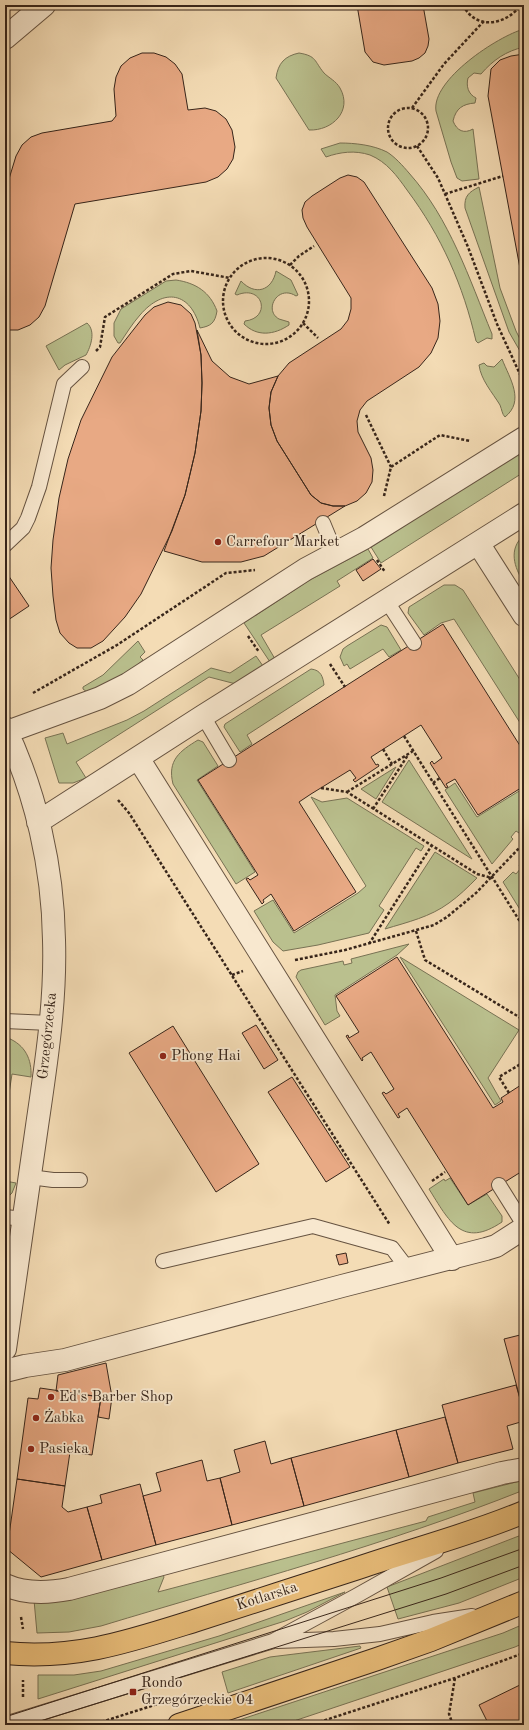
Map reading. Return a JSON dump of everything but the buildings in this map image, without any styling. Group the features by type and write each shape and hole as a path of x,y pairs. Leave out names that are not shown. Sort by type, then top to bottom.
{"main road":[{"name":"Kotlarska","path":"5,1653 51,1655 105,1648 261,1600 391,1557 464,1536 524,1512"},
{"path":"179,1725 378,1659 524,1602"}],"street":[{"path":"5,38 44,5"},
{"path":"6,730 100,698 128,684 306,569 335,552 364,538 524,438"},
{"path":"38,822 386,600 524,514"},
{"path":"478,543 524,615"},
{"name":"Grzegórzecka","path":"5,1349 14,1218 30,1177 50,1023 54,970 53,909 47,866 38,822 24,774 6,730"},
{"path":"138,758 452,1258"},
{"path":"5,1371 25,1366 65,1360 496,1246 524,1228"},
{"path":"5,1585 15,1589 34,1592 69,1589 502,1473 524,1469"}],"lane":[{"path":"5,545 23,528 28,518 37,492 64,384 82,367"},
{"path":"322,523 335,552"},
{"path":"386,600 414,643"},
{"path":"203,716 229,760"},
{"path":"5,1021 50,1023"},
{"path":"30,1177 53,1180 80,1180"},
{"path":"499,1185 524,1225"},
{"path":"163,1261 312,1226 392,1248 408,1269"},
{"path":"5,1724 273,1641 464,1536"},
{"path":"273,1641 334,1640 380,1634 433,1622 504,1611"}],"path":[{"path":"462,5 473,17 484,21 494,22 505,20 514,14 522,5"},
{"path":"412,108 444,64 484,21"},
{"path":"412,108 423,114 429,125 426,138 422,143 417,146 404,148 392,140 389,134 389,120 398,110 412,108"},
{"path":"417,146 438,178 468,247 497,324 524,383"},
{"path":"445,194 492,181 503,176"},
{"path":"290,265 299,256 314,246"},
{"path":"256,258 270,258 284,261 296,269 304,280 309,294 309,309 303,323 294,334 281,342 266,345 252,342 239,335 229,325 224,312 222,298 225,284 230,278 232,273 243,263 256,258"},
{"path":"82,367 100,347 106,318 157,283 173,274 191,271 230,278"},
{"path":"303,323 318,338"},
{"path":"366,415 392,466 383,500"},
{"path":"392,466 440,435 478,443"},
{"path":"33,693 117,645 226,573 257,570"},
{"path":"404,736 524,928"},
{"path":"383,749 392,764"},
{"path":"346,792 413,751"},
{"path":"373,809 410,753"},
{"path":"433,783 440,778"},
{"path":"321,788 346,792 477,874 493,878"},
{"path":"114,798 123,803 391,1227"},
{"path":"232,975 268,965 322,955 369,944 416,931 434,924 462,907 493,878 524,843"},
{"path":"369,944 432,845"},
{"path":"416,931 425,960 524,1020"},
{"path":"509,1093 499,1077 524,1062"},
{"path":"429,1183 445,1172"},
{"path":"17,1615 22,1617 23,1632"},
{"path":"310,1725 455,1678 524,1653"},
{"path":"23,1677 23,1704"},
{"path":"453,1725 448,1714 455,1678"},
{"path":"92,1725 174,1698"}],"green space":[{"path":"524,29 524,47 495,60 481,74 474,73 468,78 468,90 476,98 475,103 467,104 458,110 453,121 461,131 470,131 473,129 479,179 462,181 457,178 451,162 436,111 437,99 444,86 468,61 499,40"},
{"path":"299,53 312,57 324,73 340,88 343,96 344,104 342,112 338,118 325,127 309,130 276,78 280,64 286,58"},
{"path":"340,143 364,145 387,152 402,165 423,191 447,229 457,250 492,334 492,339 487,338 478,343 476,341 465,300 450,262 431,226 399,180 387,165 370,155 359,152 348,152 326,157 321,149"},
{"path":"479,187 500,288 516,331 524,347 524,358 509,332 465,208 466,197"},
{"path":"276,271 291,280 298,295 296,296 289,293 284,293 278,296 273,305 272,310 274,315 279,319 289,322 289,325 272,333 260,333 244,324 245,321 253,319 259,314 261,303 258,298 253,294 235,294 241,281 252,289 257,290 267,287 274,278"},
{"path":"176,280 190,283 206,294 214,304 217,311 214,321 207,326 200,328 196,316 190,307 183,301 176,298 167,297 158,300 149,306 137,318 120,343 118,343 114,336 114,323 121,309 166,281"},
{"path":"87,323 90,326 92,339 86,355 65,365 59,370 46,346"},
{"path":"502,359 512,382 515,397 511,411 505,417 500,405 484,381 479,365 484,363 487,366 494,367"},
{"path":"524,450 524,472 381,563 371,547"},
{"path":"524,535 524,583 515,564 514,552 519,540"},
{"path":"368,549 373,558 337,581 340,586 261,635 275,659 270,662 244,623 308,581"},
{"path":"444,585 455,585 463,590 524,686 524,729 454,619 441,623 424,635 408,613 409,607"},
{"path":"381,625 387,627 401,650 389,657 383,649 350,669 347,664 344,666 340,657 343,649"},
{"path":"138,641 145,652 140,657 143,660 131,670 102,686 87,692 83,689 83,687 103,675"},
{"path":"256,656 263,666 236,684 209,677 76,762 86,778 73,783 59,783 45,738 63,733 67,744 127,720 144,711 211,668 230,673"},
{"path":"311,669 321,674 324,685 247,735 252,744 240,752 224,727 225,724"},
{"path":"198,740 203,742 218,766 197,780 255,872 236,884 173,784 172,769 176,757"},
{"path":"409,760 472,859 382,802"},
{"path":"396,767 376,799 361,789"},
{"path":"455,783 477,817 524,788 524,828 519,833 516,831 511,837 513,839 492,864 445,790"},
{"path":"311,797 322,802 347,798 424,846 421,851 416,848 379,906 384,910 369,933 318,945 283,951 273,942 254,911 273,900 294,933 358,893 366,886"},
{"path":"435,852 477,878 442,908 418,919 385,929"},
{"path":"524,860 524,916 503,882 513,872 516,874 521,868 519,865"},
{"path":"409,944 397,955 335,995 337,1011 340,1016 325,1025 296,977 298,972 301,970 343,961 344,965 352,963 351,959"},
{"path":"400,957 519,1030 488,1078 501,1101 495,1105"},
{"path":"8,1038 19,1045 26,1053 29,1059 31,1077 12,1074 5,1120 5,1059"},
{"path":"450,1178 468,1205 487,1194 502,1216 502,1222 488,1230 477,1233 467,1232 458,1228 450,1221 429,1189 444,1179 445,1181"},
{"path":"5,1181 16,1183 12,1193 5,1200"},
{"path":"524,1480 524,1490 472,1510 367,1546 101,1626 69,1632 37,1633 34,1600 163,1575 164,1577 158,1592 426,1521 428,1517 475,1502 473,1493"},
{"path":"524,1534 524,1577 459,1603 398,1619 387,1587"},
{"path":"345,1592 307,1612 285,1621 38,1699 38,1675 74,1675 101,1671 219,1636"},
{"path":"524,1624 524,1643 515,1647 282,1725 230,1725 236,1721 503,1633"},
{"path":"360,1646 361,1648 228,1693 222,1672 270,1657"}],"tram line":[{"path":"5,1717 441,1578 524,1548"},
{"path":"28,1725 446,1594 524,1565"}],"place":[{"name":"Carrefour Market","path":"218,542"},
{"name":"Phong Hai","path":"163,1056"},
{"name":"Ed's Barber Shop","path":"51,1397"},
{"name":"Żabka","path":"36,1418"},
{"name":"Pasieka","path":"31,1449"},
{"name":"Rondo Grzegórzeckie 04","path":"133,1692"}]}
